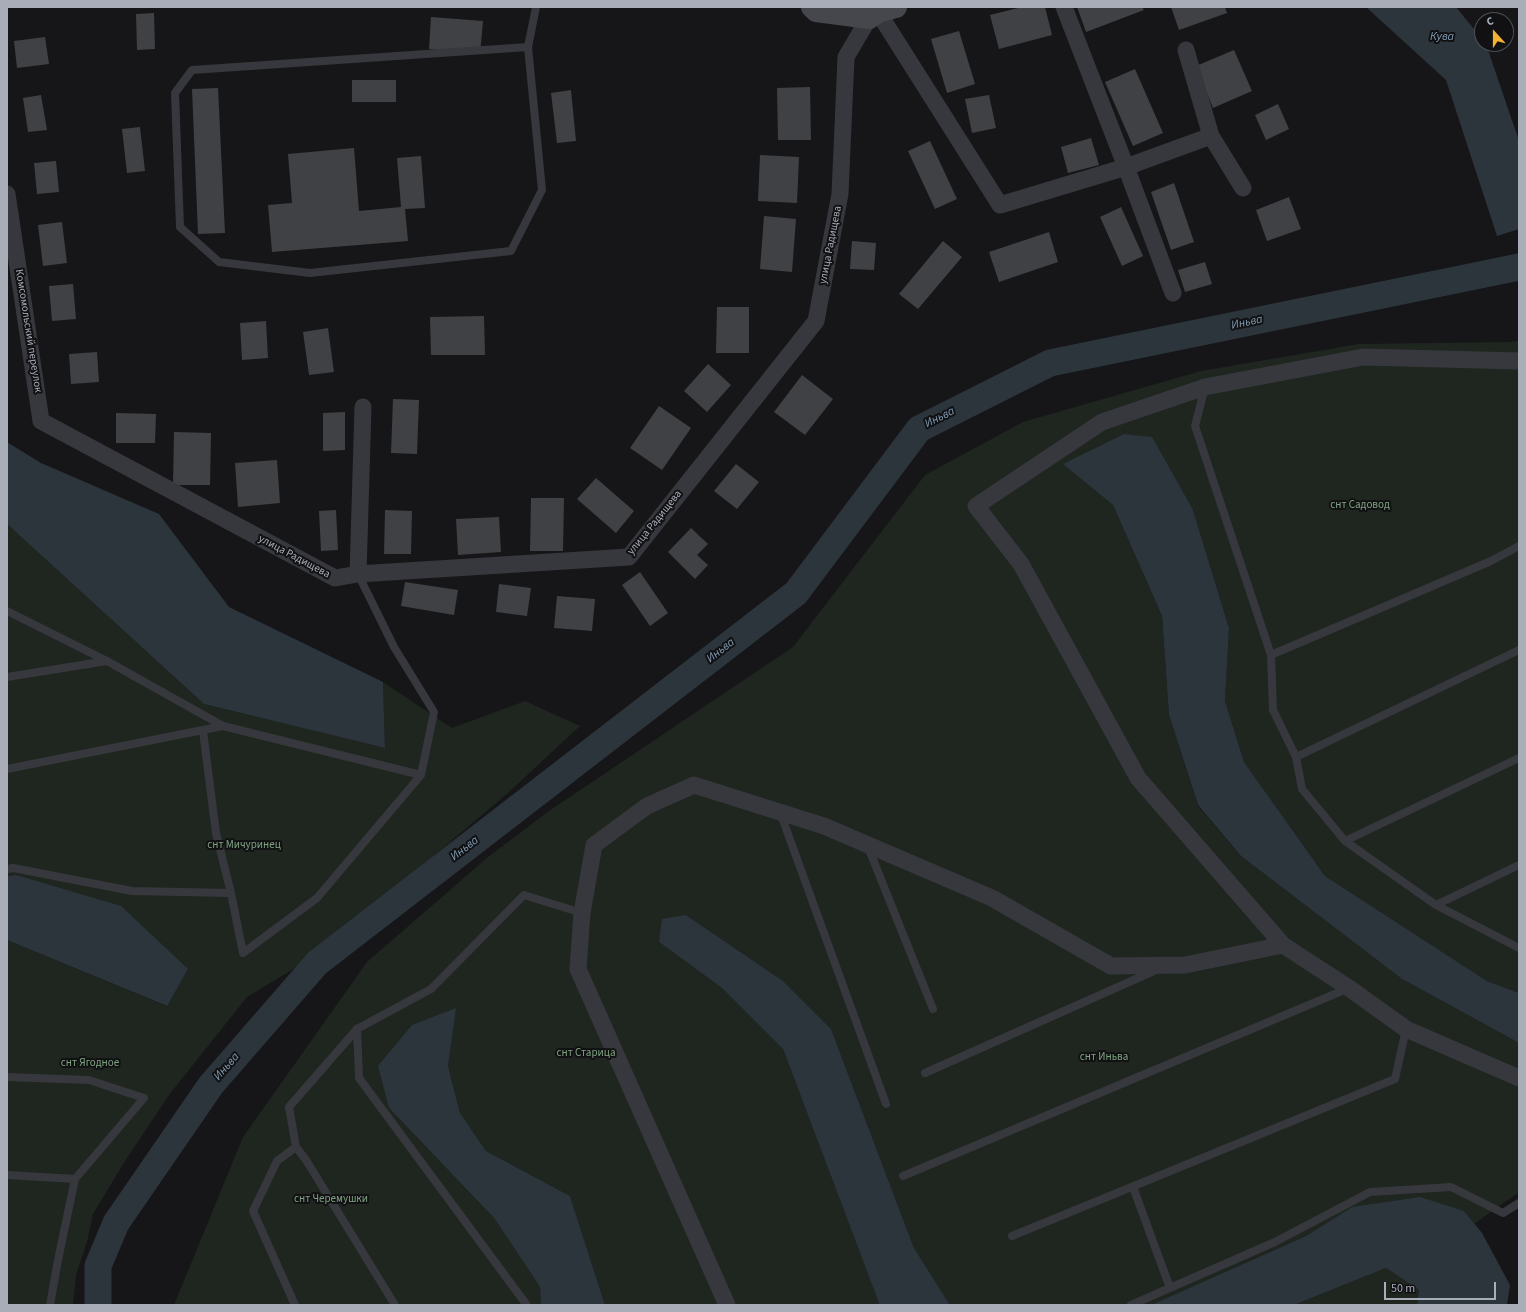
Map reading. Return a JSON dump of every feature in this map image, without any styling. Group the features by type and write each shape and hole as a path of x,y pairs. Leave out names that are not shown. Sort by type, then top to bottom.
{"street":[{"path":"812,7 816,11 880,11 1000,205 1126,167 1211,136"},
{"path":"1064,7 1174,293"},
{"name":"улица Радищева","path":"41,421 335,578 358,574 628,558 816,321 840,194 846,57 880,11"},
{"path":"1186,50 1211,136 1243,188"},
{"name":"Комсомольский переулок","path":"7,194 41,421"},
{"path":"1519,361 1363,357 1205,387 1102,422 976,506 1021,564 1138,778 1283,945 1349,988 1406,1029 1519,1078"},
{"path":"358,574 363,407"},
{"path":"727,1305 578,969 582,913 594,845 647,806 694,785 824,826 992,898 1111,966 1185,965 1283,945"}],"lane":[{"path":"528,47 192,70 175,93 180,227 219,262 310,273 511,251 542,190 528,47 536,7"},
{"path":"1205,387 1195,426 1271,655 1273,710 1296,757 1302,789 1345,841 1436,905 1519,948"},
{"path":"1271,655 1484,564 1519,546"},
{"path":"203,731 216,833 231,893 243,953 317,898 421,775 434,712 394,647 358,574"},
{"path":"7,610 107,661 223,726 421,775"},
{"path":"1296,757 1519,650"},
{"path":"7,677 107,661"},
{"path":"7,769 223,726"},
{"path":"1345,841 1519,758"},
{"path":"780,812 886,1104"},
{"path":"867,845 933,1009"},
{"path":"1436,905 1519,865"},
{"path":"7,869 13,868 132,891 231,893"},
{"path":"395,1305 306,1160 296,1147 289,1107 357,1029 432,989 524,895 582,913"},
{"path":"925,1073 1166,965"},
{"path":"903,1176 1349,988"},
{"path":"357,1029 359,1078 526,1304"},
{"path":"1012,1236 1395,1079 1406,1029"},
{"path":"7,1077 89,1080 144,1098 75,1179 50,1305"},
{"path":"295,1305 253,1211 277,1161 296,1147"},
{"path":"7,1175 75,1179"},
{"path":"1133,1187 1170,1288"},
{"path":"1131,1305 1275,1242 1370,1192 1451,1187 1503,1214 1519,1203"}],"green space":[{"path":"1519,341 1519,993 1487,981 1325,876 1244,762 1225,701 1229,628 1193,510 1064,464 1113,505 1162,616 1169,715 1198,806 1241,856 1402,979 1519,1043 1519,1192 1474,1224 1464,1211 1352,1207 1306,1236 1151,1305 950,1305 914,1248 831,1029 783,981 686,915 659,942 722,988 783,1049 880,1305 605,1305 570,1196 486,1151 460,1113 448,1066 455,1008 389,1108 494,1218 540,1287 541,1305 174,1305 243,1137 367,962 488,857 549,811 793,647 925,475 1023,422 1201,371 1359,344"},
{"name":"снт Мичуринец","path":"7,524 204,704 385,748 383,682 452,728 525,701 580,726 509,792 353,924 305,962 247,997 169,1095 125,1161 93,1214 87,1242 76,1275 73,1305 7,1305 7,940 166,1006 188,969 16,875 7,876"},
{"path":"1386,1268 1419,1290 1417,1305 1294,1305"}],"water":[{"name":"Кува","path":"1366,7 1456,7 1474,29 1474,52 1489,52 1519,141 1519,229 1497,236 1446,80"},
{"path":"1124,434 1152,437 1193,510 1229,628 1225,701 1244,762 1325,876 1487,981 1519,993 1519,1043 1402,979 1241,856 1198,805 1169,715 1162,616 1113,505 1063,464"},
{"path":"7,442 41,463 159,514 229,607 383,682 385,748 204,704 7,524"},
{"path":"16,875 121,906 188,969 167,1006 7,940 7,876"},
{"path":"686,915 783,981 831,1029 914,1248 950,1305 880,1305 783,1049 722,988 659,942 662,919"},
{"path":"456,1008 448,1066 460,1113 486,1151 570,1196 605,1305 541,1305 540,1287 494,1218 389,1108 378,1066 412,1025"},
{"path":"1420,1197 1464,1211 1482,1233 1510,1285 1507,1305 1417,1305 1419,1290 1386,1268 1294,1305 1151,1305 1306,1236 1352,1207"}],"building":[{"path":"1022,7 1045,7 1052,35 999,49 990,15"},
{"path":"1077,7 1142,7 1144,10 1086,32"},
{"path":"1171,7 1225,7 1227,13 1179,30"},
{"path":"154,13 155,49 137,50 136,14"},
{"path":"431,17 483,21 480,54 429,49"},
{"path":"959,31 975,84 947,93 931,39"},
{"path":"45,37 49,64 17,68 14,41"},
{"path":"1234,50 1252,91 1213,108 1196,66"},
{"path":"1135,69 1163,133 1133,146 1105,82"},
{"path":"352,80 396,80 396,102 352,102"},
{"path":"810,87 811,140 778,140 777,88"},
{"path":"218,88 225,233 198,234 192,89"},
{"path":"571,90 576,141 557,143 551,93"},
{"path":"41,95 47,130 28,132 23,98"},
{"path":"989,95 996,128 972,133 965,99"},
{"path":"1278,104 1289,129 1266,140 1255,115"},
{"path":"140,127 145,171 127,173 122,129"},
{"path":"1091,138 1099,165 1068,173 1061,147"},
{"path":"930,141 957,199 935,209 908,151"},
{"path":"354,148 359,211 401,207 397,158 421,156 425,208 405,209 408,241 272,252 268,205 292,203 288,154"},
{"path":"760,155 799,157 797,203 758,201"},
{"path":"56,161 59,192 37,194 34,163"},
{"path":"1174,183 1194,242 1171,250 1151,192"},
{"path":"1289,197 1301,229 1267,241 1256,210"},
{"path":"1121,207 1143,256 1122,266 1100,217"},
{"path":"764,216 796,219 792,272 760,269"},
{"path":"62,222 67,263 43,266 38,225"},
{"path":"1049,232 1058,262 999,282 989,252"},
{"path":"852,241 876,243 874,270 850,269"},
{"path":"943,241 962,257 918,309 899,294"},
{"path":"1205,262 1212,284 1185,292 1178,270"},
{"path":"73,284 76,319 52,321 49,286"},
{"path":"717,307 749,307 749,353 716,353"},
{"path":"484,316 485,355 431,355 430,317"},
{"path":"266,321 268,358 242,360 240,323"},
{"path":"328,328 334,372 309,375 303,332"},
{"path":"97,352 99,382 71,384 69,354"},
{"path":"708,364 731,385 707,412 684,391"},
{"path":"802,375 833,399 805,435 774,412"},
{"path":"393,399 419,400 417,454 391,453"},
{"path":"659,406 691,428 662,470 630,448"},
{"path":"345,412 345,450 323,451 323,413"},
{"path":"116,413 156,414 155,443 116,443"},
{"path":"174,432 211,433 210,485 173,485"},
{"path":"277,460 280,503 238,507 235,463"},
{"path":"736,464 759,482 737,509 714,491"},
{"path":"596,478 634,511 616,533 577,499"},
{"path":"531,498 564,498 563,551 530,551"},
{"path":"336,510 338,550 321,551 319,511"},
{"path":"385,510 412,511 411,554 384,554"},
{"path":"499,517 501,552 458,555 456,519"},
{"path":"691,528 708,544 697,555 708,565 695,579 668,552"},
{"path":"640,572 668,613 650,626 622,585"},
{"path":"405,582 458,590 454,615 401,606"},
{"path":"499,584 531,588 527,616 496,612"},
{"path":"557,596 595,599 592,631 554,628"}],"waterway":[{"name":"Иньва","path":"98,1305 98,1266 116,1223 211,1085 317,963 796,593 919,429 1050,363 1519,267"}],"park label":[{"name":"снт Садовод","path":"1360,506"},
{"name":"снт Старица","path":"586,1054"},
{"name":"снт Иньва","path":"1104,1058"},
{"name":"снт Ягодное","path":"90,1064"},
{"name":"снт Черемушки","path":"331,1200"}]}
